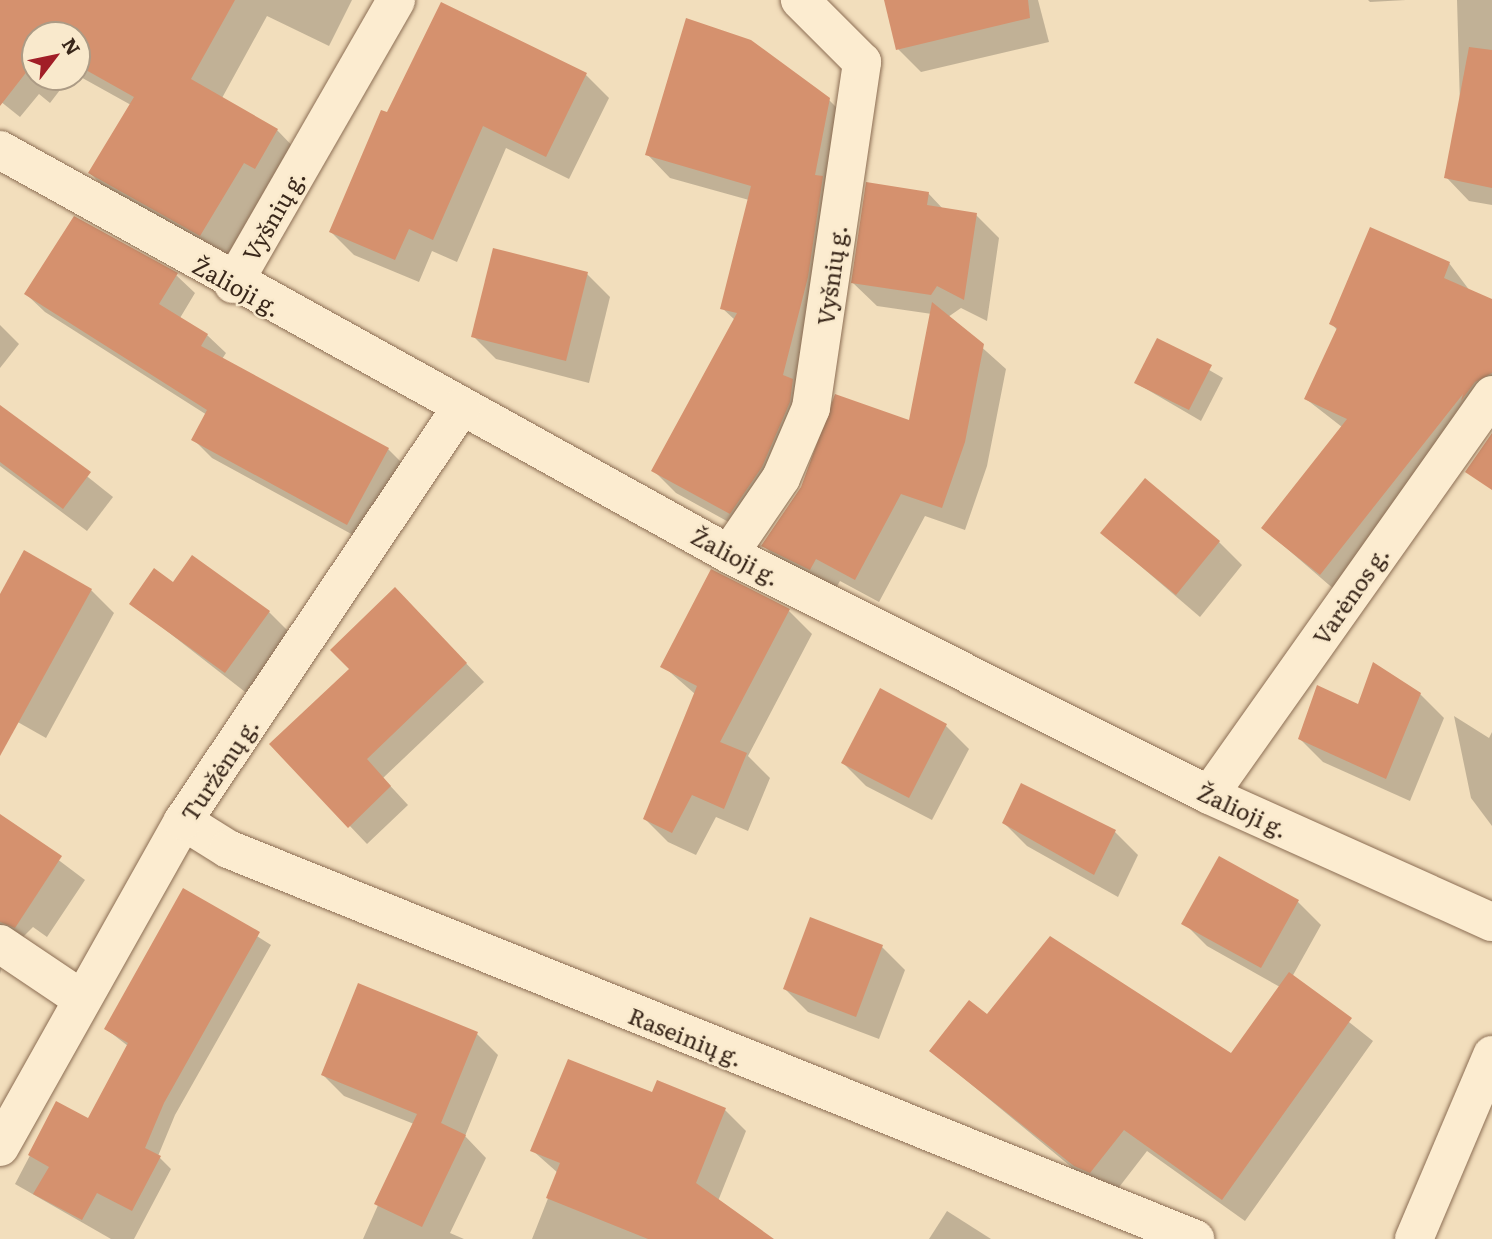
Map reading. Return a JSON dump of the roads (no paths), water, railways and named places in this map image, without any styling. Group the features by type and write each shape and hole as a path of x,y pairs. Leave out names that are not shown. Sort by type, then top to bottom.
{"street":[{"name":"Vyšnių g.","path":"233,285 396,0"},
{"name":"Vyšnių g.","path":"729,554 781,478 811,408 863,62 800,0"},
{"name":"Žalioji g.","path":"0,150 233,285 461,406 729,554 1209,795 1492,922"},
{"name":"Varėnos g.","path":"1209,795 1492,395"},
{"name":"Turžėnų g.","path":"0,1147 79,997 183,821 461,406"},
{"name":"Raseinių g.","path":"183,821 228,849 1195,1239"},
{"path":"0,944 79,997"},
{"path":"1414,1239 1492,1055"}]}
